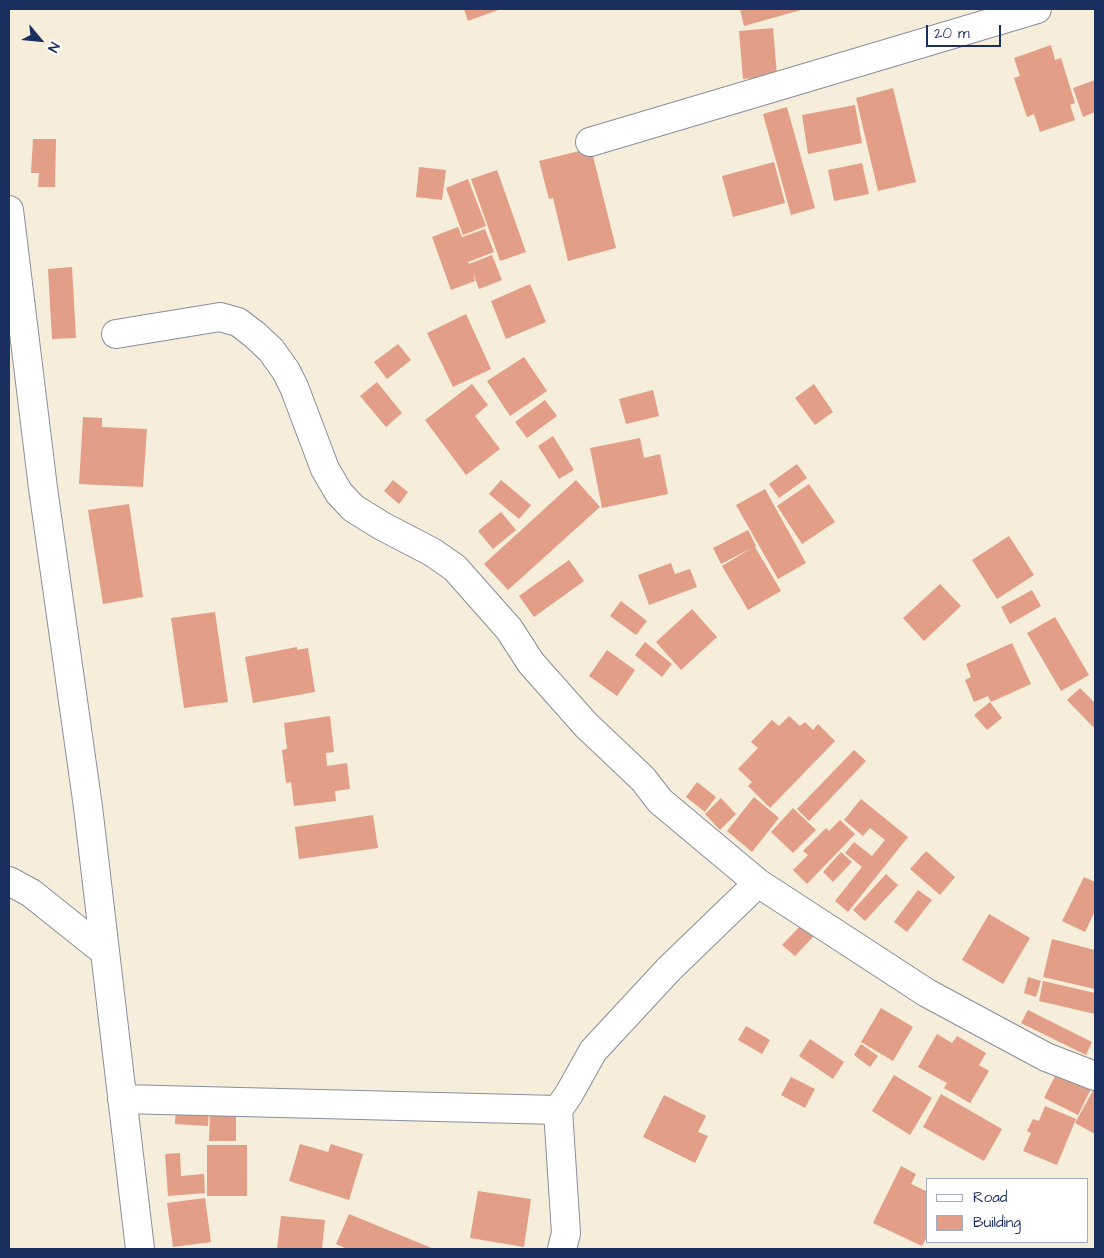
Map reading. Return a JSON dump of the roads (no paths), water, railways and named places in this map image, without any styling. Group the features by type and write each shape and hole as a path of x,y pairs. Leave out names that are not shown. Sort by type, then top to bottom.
{"street":[{"path":"590,142 1037,9"},
{"path":"9,210 42,488 88,807 140,1249"},
{"path":"116,334 220,317 238,322 256,335 271,350 286,371 294,387 325,469 338,493 353,508 382,526 432,552 456,568 509,629 531,663 586,725 643,779 660,801 758,882 927,993 1046,1057 1095,1076"},
{"path":"9,881 30,893 105,952"},
{"path":"562,1249 566,1233 558,1110 594,1051 669,968 758,882"},
{"path":"122,1099 558,1110"}]}
